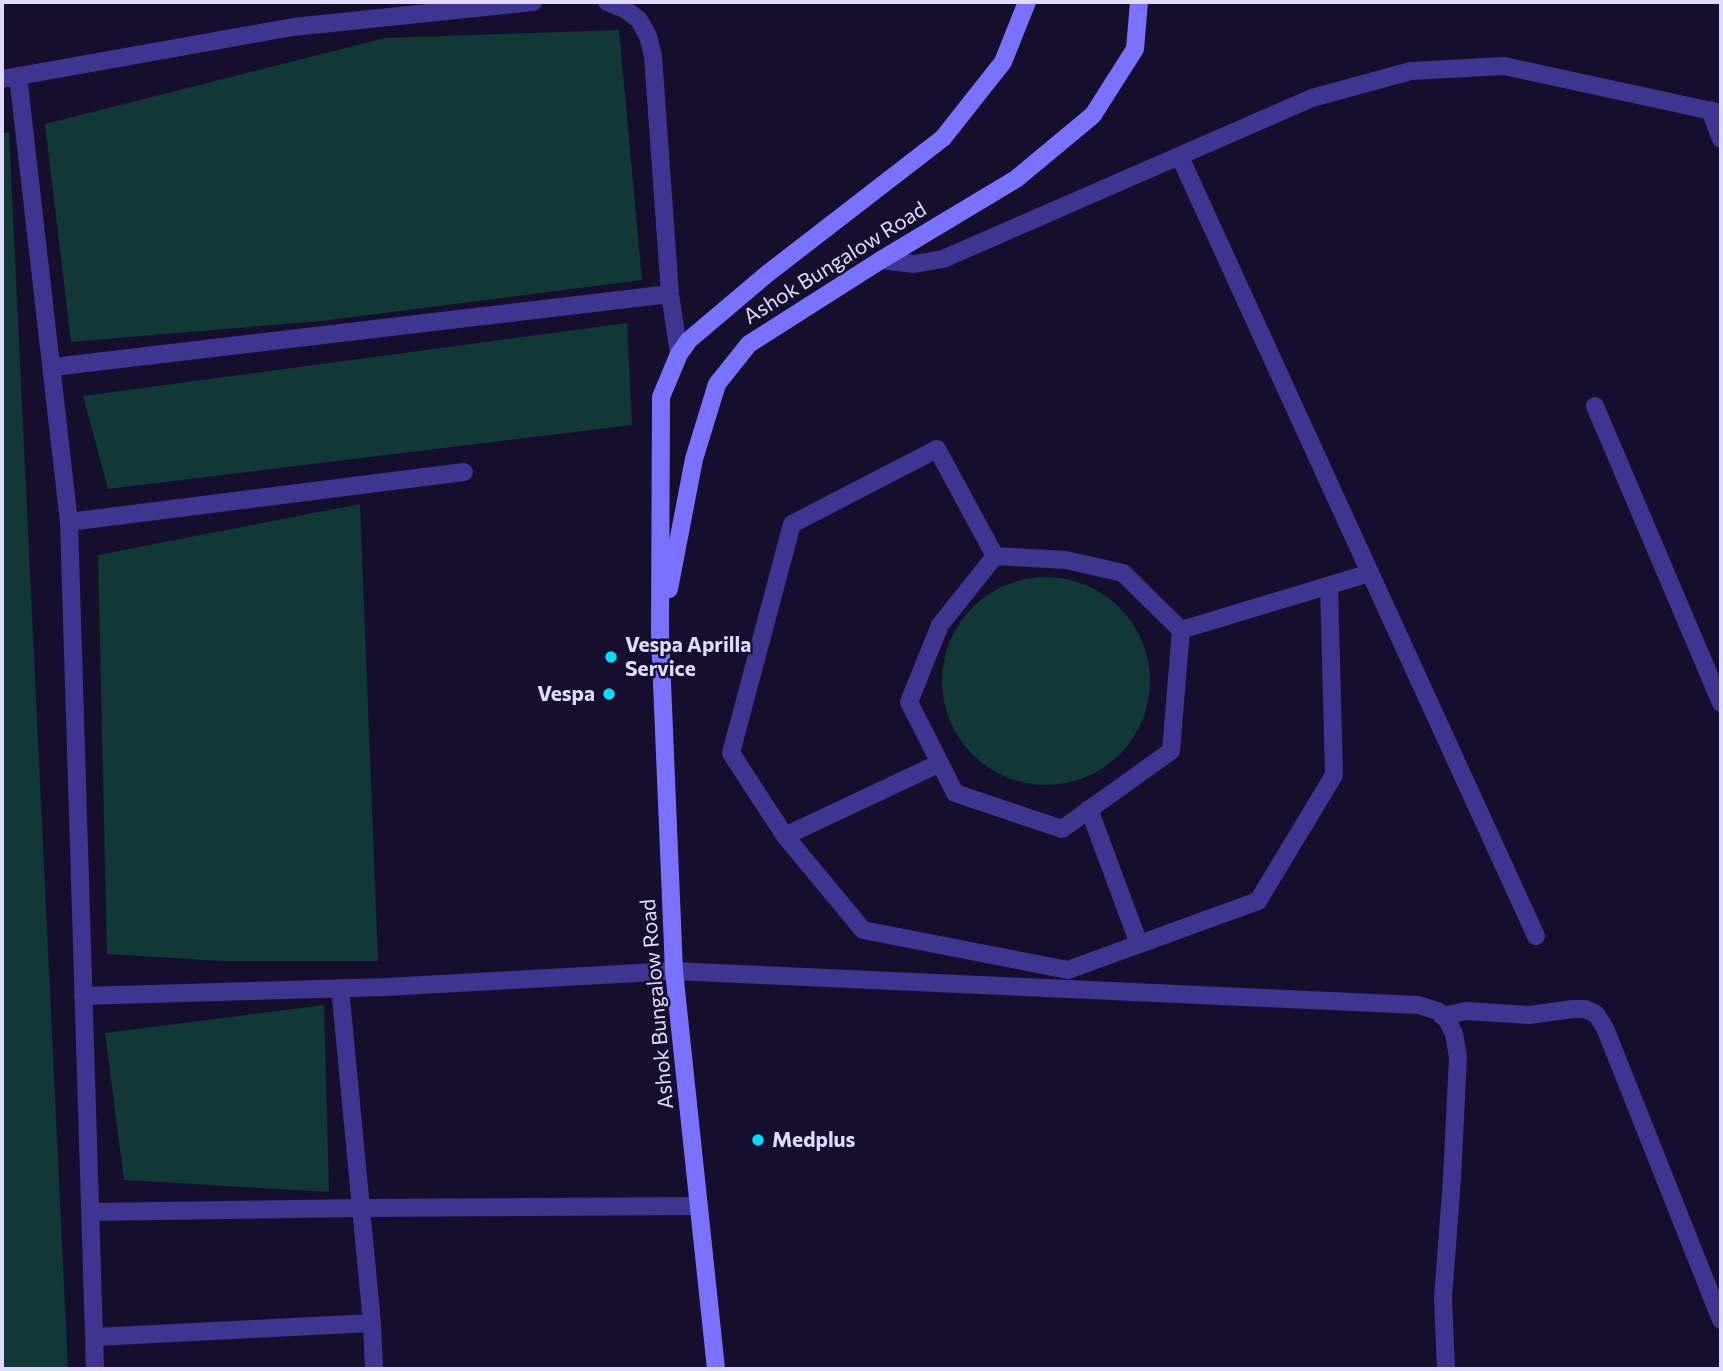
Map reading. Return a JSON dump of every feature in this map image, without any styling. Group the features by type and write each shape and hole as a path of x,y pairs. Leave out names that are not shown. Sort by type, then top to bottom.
{"street":[{"path":"95,1369 69,522 53,367 10,77 293,27 533,2"},
{"path":"607,2 625,9 639,20 648,36 653,56 670,294 679,354"},
{"name":"Ashok Bungalow Road","path":"716,1369 674,971 660,634 661,397 679,354 689,340 767,274 943,138 1003,62 1027,2"},
{"name":"Ashok Bungalow Road","path":"660,634 694,458 717,384 749,344 1016,179 1093,115 1135,49 1139,2"},
{"path":"881,260 914,264 943,259 1312,98 1411,71 1504,66 1716,111 1721,139"},
{"path":"1180,157 1536,936"},
{"path":"53,367 670,294"},
{"path":"1595,406 1714,664 1721,703"},
{"path":"995,556 937,449 792,524 731,753 785,835 863,930 1068,970 1258,901 1334,775 1329,586"},
{"path":"69,522 464,472"},
{"path":"995,556 1066,560 1123,573 1181,630"},
{"path":"995,556 940,625 909,702 955,793 1062,829 1171,751 1181,630"},
{"path":"1181,630 1370,573"},
{"path":"785,835 940,763"},
{"path":"1089,809 1139,944"},
{"path":"83,996 340,988 674,971 1418,1005 1438,1011 1442,1016 1454,1034 1458,1057 1443,1298 1446,1369"},
{"path":"340,988 372,1322 374,1369"},
{"path":"1442,1016 1466,1011 1529,1015 1573,1009 1585,1009 1596,1014 1605,1028 1721,1320"},
{"path":"91,1212 699,1206"},
{"path":"95,1337 372,1322"}],"green space":[{"path":"619,30 642,280 322,321 71,342 45,124 385,38"},
{"path":"9,132 68,1369 2,1369 2,134"},
{"path":"627,323 632,425 108,489 83,396"},
{"path":"360,504 378,961 221,961 107,954 98,555"},
{"path":"1046,577 1086,585 1104,594 1120,607 1133,623 1142,641 1150,681 1142,721 1133,739 1120,755 1104,768 1086,777 1046,785 1006,777 988,768 972,755 959,739 950,721 942,681 950,641 959,623 972,607 988,594 1006,585"},
{"path":"324,1005 329,1192 124,1180 105,1033"}],"place":[{"name":"Vespa Aprilla Service","path":"611,657"},
{"name":"Vespa","path":"609,694"},
{"name":"Medplus","path":"758,1140"}]}
